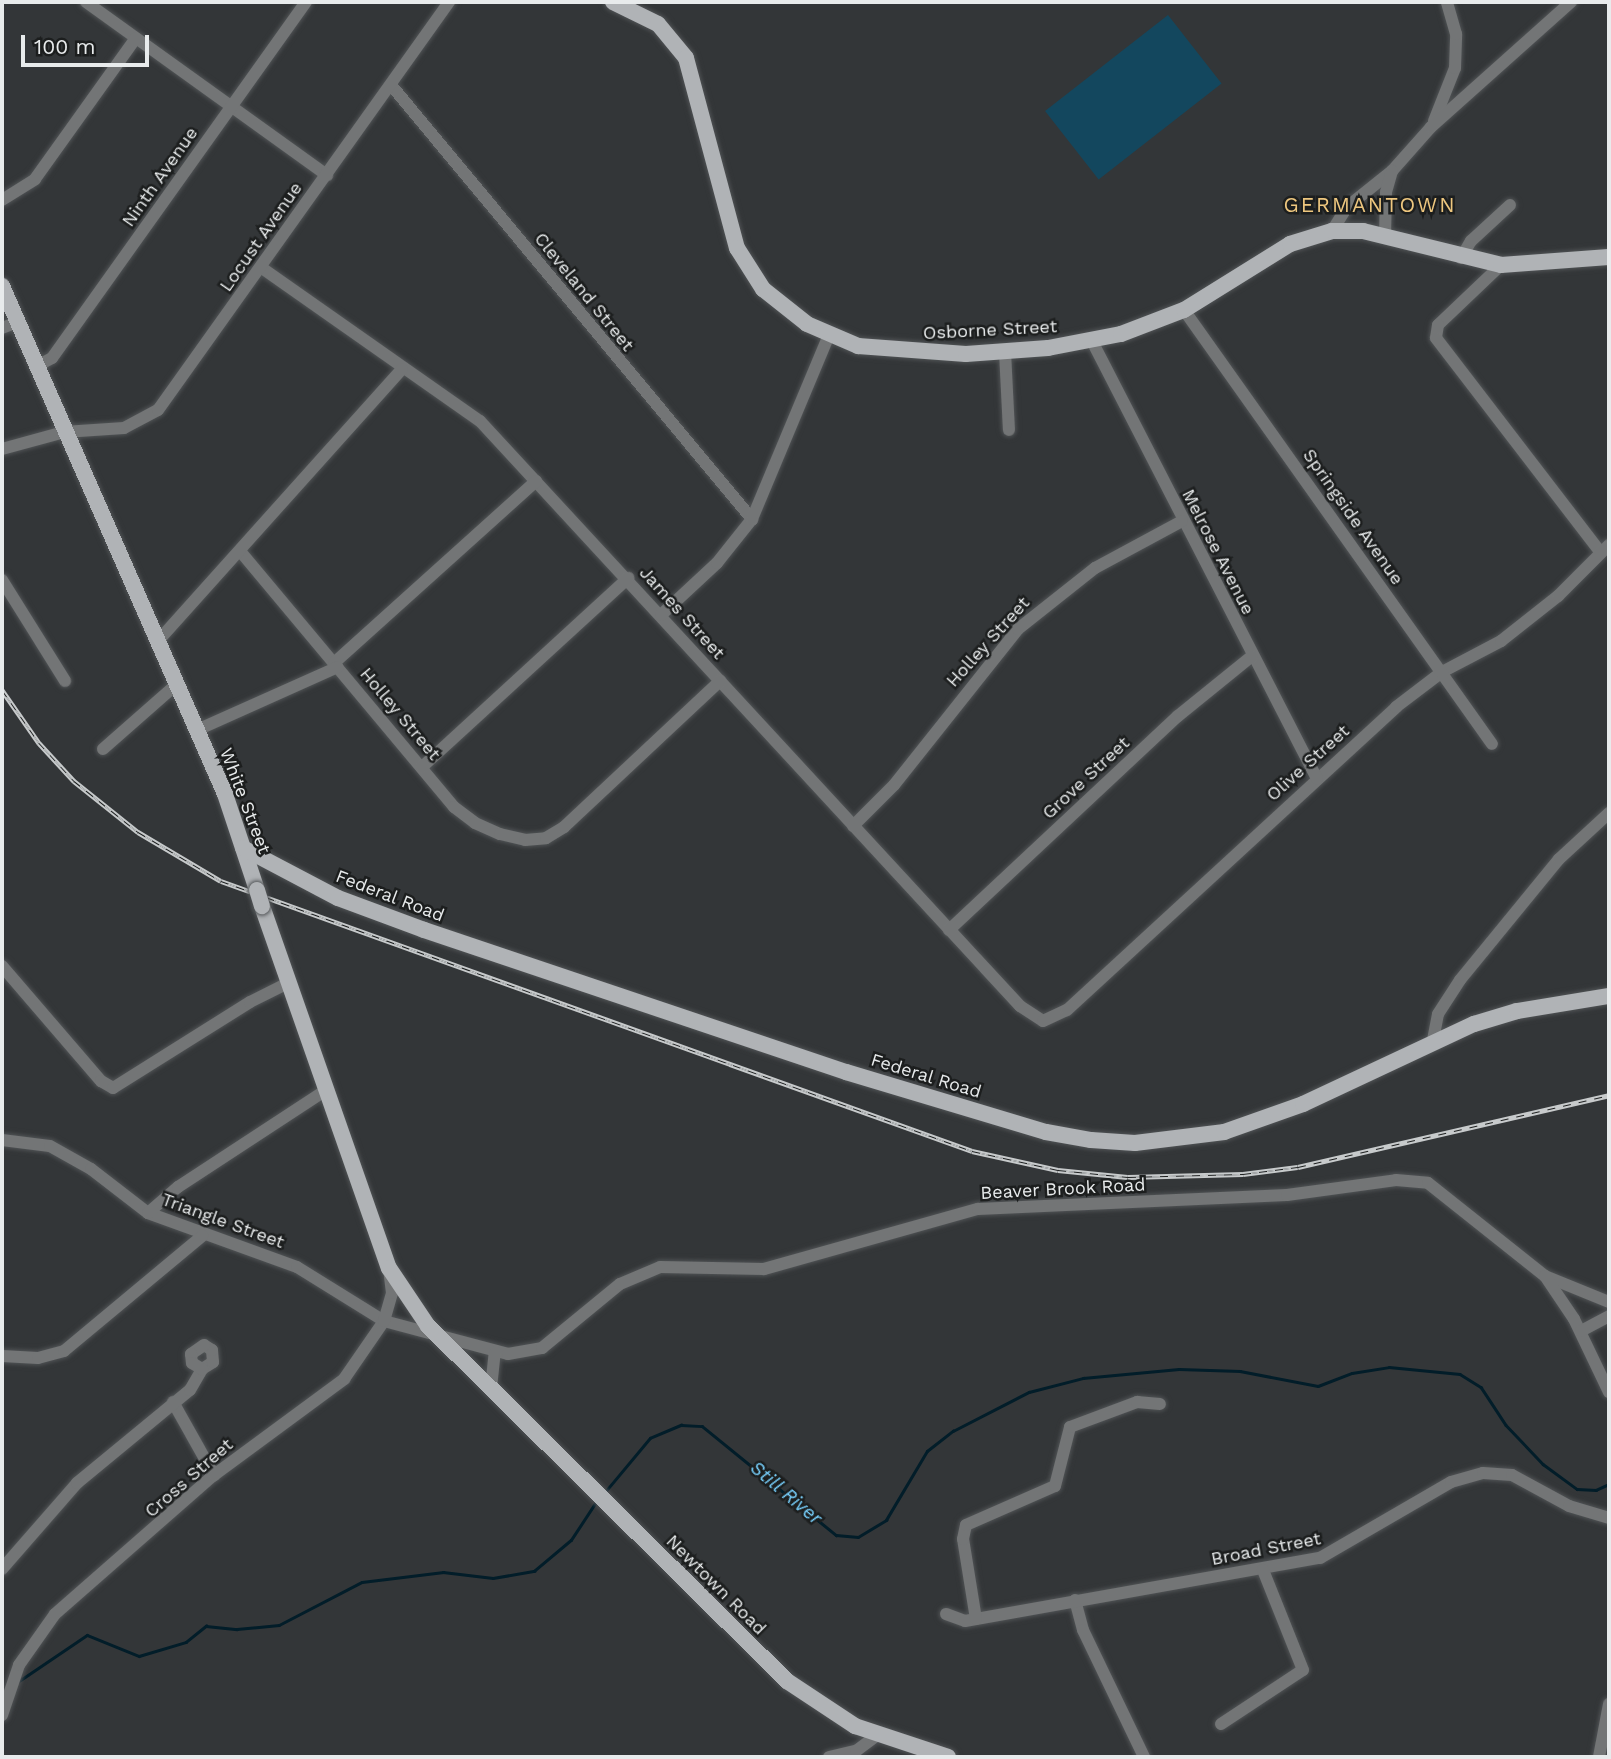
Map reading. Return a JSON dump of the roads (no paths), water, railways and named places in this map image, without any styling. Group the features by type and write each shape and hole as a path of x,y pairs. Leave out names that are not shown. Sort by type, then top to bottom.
{"main road":[{"name":"Osborne Street","path":"613,2 658,24 686,58 729,222 750,271 786,310 829,335 890,351 1004,352 1092,341 1184,310 1300,240 1332,231"},
{"path":"1332,231 1385,237 1501,265 1609,257"},
{"name":"White Street","path":"2,286 197,730 243,848 389,1268 435,1333"},
{"name":"Federal Road","path":"243,848 338,898 424,930 846,1072 1046,1132 1091,1140 1135,1143 1223,1132 1303,1104 1433,1040 1517,1011 1609,996"},
{"name":"Newtown Road","path":"435,1333 787,1681 821,1706 877,1735 948,1757"}],"street":[{"path":"86,2 327,175"},
{"name":"Ninth Avenue","path":"37,366 52,358 306,2"},
{"name":"Locust Avenue","path":"2,449 64,432 124,428 151,416 262,268 449,2"},
{"path":"1431,127 1455,68 1456,34 1447,2"},
{"path":"1332,231 1347,207 1392,171 1431,127 1571,2"},
{"path":"2,200 35,179 136,38"},
{"name":"Cleveland Street","path":"391,85 752,519"},
{"path":"1385,237 1386,192 1392,171"},
{"path":"1461,257 1471,241 1510,205"},
{"path":"1501,265 1438,325 1436,338 1605,549"},
{"name":"James Street","path":"262,268 402,369 480,421 628,578 948,930 1020,1006 1043,1021"},
{"name":"Springside Avenue","path":"1184,310 1492,744"},
{"path":"2,328 18,322"},
{"path":"661,615 717,563 752,519 829,335"},
{"name":"Melrose Avenue","path":"1092,341 1182,521 1317,778"},
{"path":"1004,352 1009,430"},
{"path":"158,641 402,369"},
{"path":"197,730 336,665 536,481"},
{"name":"Holley Street","path":"853,826 894,785 1018,629 1095,568 1182,521"},
{"name":"Olive Street","path":"1043,1021 1067,1010 1317,778 1442,673 1501,641 1558,596 1605,549"},
{"name":"Holley Street","path":"240,551 454,807 475,823 525,840 546,838 564,827 720,681"},
{"path":"422,766 628,578"},
{"path":"2,580 65,681"},
{"name":"Grove Street","path":"948,930 1178,716 1252,656"},
{"path":"103,749 177,684"},
{"path":"1433,1040 1438,1014 1460,980 1559,859 1609,813"},
{"path":"2,966 102,1081 113,1088 250,1002 290,982"},
{"path":"148,1213 178,1187 326,1090"},
{"name":"Triangle Street","path":"2,1140 50,1146 92,1169 148,1213 202,1236 297,1267 384,1321 435,1333"},
{"name":"Beaver Brook Road","path":"435,1333 495,1351 526,1353 542,1348 620,1284 660,1268 764,1269 935,1218 1010,1206 1287,1195 1413,1180 1445,1195 1545,1276 1609,1303"},
{"path":"2,1356 38,1357 64,1350 202,1236"},
{"name":"Cross Street","path":"2,1715 19,1665 55,1614 215,1475 344,1379 384,1321 392,1293 389,1268"},
{"path":"1545,1276 1581,1331 1609,1392"},
{"path":"1581,1331 1609,1316"},
{"path":"491,1388 495,1351"},
{"path":"2,1569 77,1483 190,1390 202,1369"},
{"path":"173,1402 215,1475"},
{"path":"976,1619 963,1539 966,1525 1055,1486 1070,1427 1137,1402 1160,1404"},
{"name":"Broad Street","path":"946,1614 965,1621 1075,1600 1263,1570 1334,1553 1451,1482 1483,1473 1512,1475 1569,1506 1609,1518"},
{"path":"1221,1724 1301,1675 1304,1665 1263,1570"},
{"path":"1075,1600 1083,1630 1144,1757"},
{"path":"1599,1757 1609,1704"},
{"path":"829,1757 856,1751 877,1735"}],"waterway":[{"name":"Still River","path":"605,1492 650,1438 681,1425 702,1426 836,1535 858,1537 886,1520 927,1451 953,1431 1029,1392 1083,1378 1179,1369 1240,1371 1318,1386 1352,1373 1389,1367 1460,1374 1481,1387 1506,1425 1543,1464 1577,1489 1596,1490 1609,1484"},
{"name":"Still River","path":"19,1681 87,1635 139,1656 186,1642 206,1626 237,1629 279,1625 362,1582 443,1572 493,1578 534,1571 571,1540 596,1502"}],"railway":[{"path":"2,690 39,743 74,781 138,832 221,881 972,1151 1058,1170 1128,1177 1243,1174 1298,1167 1609,1095"}],"district":[{"name":"GERMANTOWN","path":"1370,205"}]}
